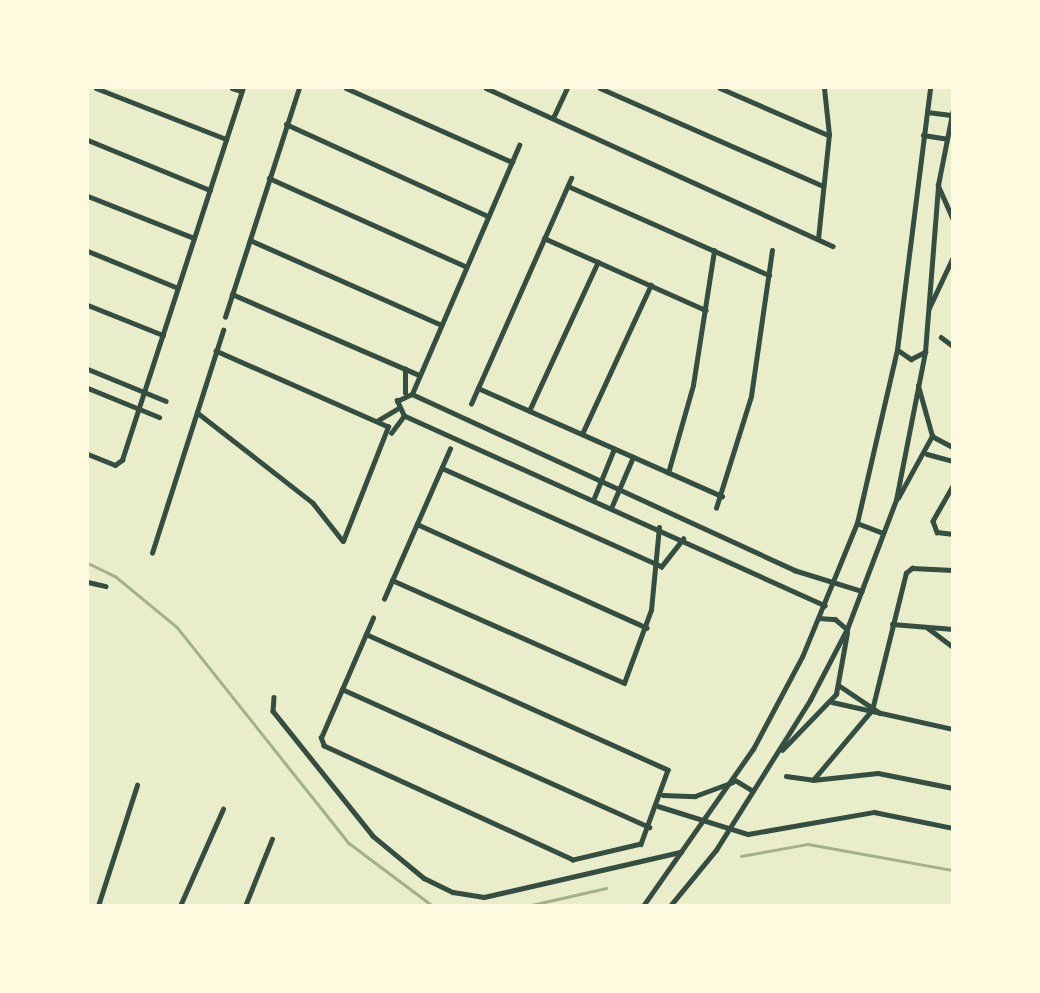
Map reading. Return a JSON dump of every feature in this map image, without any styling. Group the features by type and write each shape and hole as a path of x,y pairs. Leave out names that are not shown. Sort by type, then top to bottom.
{"street":[{"path":"96,88 226,139"},
{"path":"88,454 118,465 242,89 232,88"},
{"path":"225,317 299,88"},
{"path":"346,88 512,162"},
{"path":"486,88 833,246"},
{"path":"554,118 567,88"},
{"path":"600,88 823,186"},
{"path":"720,88 829,135"},
{"path":"818,239 829,135 824,88"},
{"path":"647,904 734,780 825,606 857,523 897,350 930,88"},
{"path":"927,111 936,118 952,112"},
{"path":"670,905 729,830 779,753 847,629 896,500 925,352 938,185 952,112"},
{"path":"286,124 488,216"},
{"path":"923,135 947,139"},
{"path":"88,140 210,190"},
{"path":"412,394 417,374 519,145"},
{"path":"269,178 465,266"},
{"path":"471,404 571,178"},
{"path":"938,185 953,219"},
{"path":"568,186 769,275"},
{"path":"88,196 194,238"},
{"path":"544,238 706,310"},
{"path":"250,240 440,324"},
{"path":"88,251 178,288"},
{"path":"668,473 706,310 714,251"},
{"path":"716,508 722,496 751,396 772,251"},
{"path":"929,309 953,257"},
{"path":"529,411 598,262"},
{"path":"582,434 651,285"},
{"path":"232,294 417,374"},
{"path":"88,305 163,335"},
{"path":"152,553 223,330"},
{"path":"942,337 953,346"},
{"path":"897,350 911,359 925,352"},
{"path":"216,351 377,421 388,427 390,434"},
{"path":"88,369 166,401"},
{"path":"377,421 397,409 405,393 405,369"},
{"path":"896,500 927,454 932,436 918,385"},
{"path":"88,388 159,417"},
{"path":"478,388 722,496"},
{"path":"405,393 618,492 834,582 862,591"},
{"path":"397,409 404,416 457,436 684,538 825,606"},
{"path":"198,413 313,503 343,541 390,434 404,416"},
{"path":"932,436 950,446"},
{"path":"384,599 450,449"},
{"path":"594,498 614,449"},
{"path":"927,454 953,461"},
{"path":"612,506 632,457"},
{"path":"442,468 662,566"},
{"path":"953,486 933,521 937,532 953,534"},
{"path":"857,523 883,533"},
{"path":"417,524 647,628"},
{"path":"392,580 627,682 647,628 656,573 659,527"},
{"path":"656,573 684,538"},
{"path":"813,780 870,714 892,624 912,568 953,570"},
{"path":"88,582 106,586"},
{"path":"366,634 670,772 663,795 639,846 573,860 322,743 342,689 366,634 373,618"},
{"path":"819,618 835,619 847,629"},
{"path":"892,624 953,629"},
{"path":"928,628 953,647"},
{"path":"779,753 832,702 840,686 847,629"},
{"path":"840,686 874,705 880,714"},
{"path":"342,689 649,827"},
{"path":"274,697 273,711 373,836 424,878 453,892 484,897 682,852"},
{"path":"832,702 870,714 953,729"},
{"path":"786,776 813,780 878,773 953,788"},
{"path":"734,780 741,789 754,790"},
{"path":"663,795 695,796 734,780"},
{"path":"98,905 137,785"},
{"path":"658,806 729,830 758,834 874,812 953,828"},
{"path":"180,905 223,809"},
{"path":"245,905 272,839"}],"waterway":[{"path":"88,563 115,576 177,627 349,843 433,906"},
{"path":"741,856 808,844 953,870"},
{"path":"527,906 606,888"}]}
